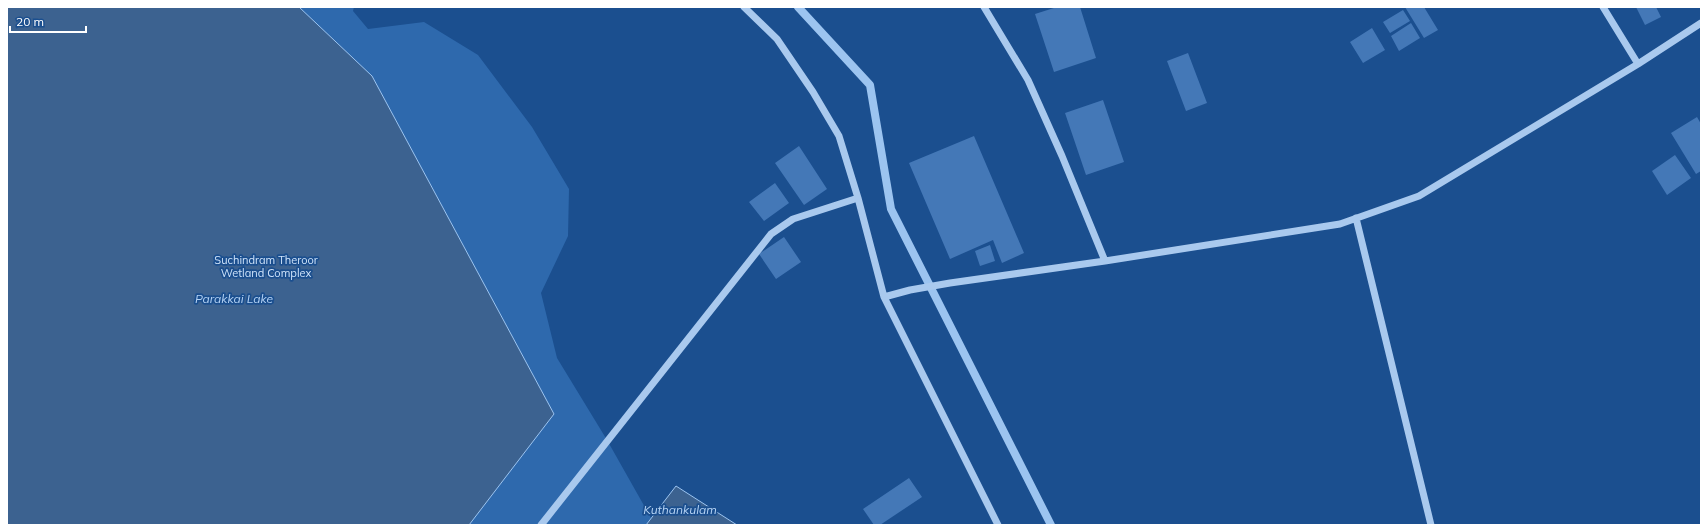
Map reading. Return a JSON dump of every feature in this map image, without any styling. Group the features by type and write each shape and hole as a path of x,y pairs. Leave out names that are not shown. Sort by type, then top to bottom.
{"street":[{"path":"744,7 777,39 813,92 840,136 884,297 998,525"},
{"path":"984,7 1028,80 1062,156 1105,261"},
{"path":"1603,7 1638,64"},
{"path":"884,297 910,290 950,283 1105,261 1340,224 1419,196 1638,64 1701,23"},
{"path":"541,525 771,234 793,219 858,198"},
{"path":"1356,218 1431,525"}],"green space":[{"name":"Parakkai Lake","path":"7,7 354,7 353,11 368,29 424,22 478,55 532,127 569,189 568,236 541,293 557,358 607,440 655,525 7,525"}],"water":[{"name":"Parakkai Lake","path":"7,7 299,7 372,76 554,414 469,525 7,525"},
{"name":"Kuthankulam","path":"676,486 737,525 646,525"}],"building":[{"path":"1057,7 1080,7 1096,58 1054,72 1035,14"},
{"path":"1405,7 1424,7 1438,30 1424,38"},
{"path":"1636,7 1656,7 1661,17 1645,25"},
{"path":"1403,10 1410,21 1390,33 1383,22"},
{"path":"1411,23 1420,38 1399,51 1391,36"},
{"path":"1372,28 1385,50 1363,63 1350,42"},
{"path":"1188,53 1207,103 1186,111 1167,61"},
{"path":"1103,100 1124,162 1086,175 1065,113"},
{"path":"1697,117 1701,124 1701,171 1696,174 1671,133"},
{"path":"974,136 1024,253 1002,263 993,240 950,259 909,163"},
{"path":"799,146 827,189 804,205 775,163"},
{"path":"1675,155 1691,178 1667,195 1652,171"},
{"path":"775,183 789,203 764,221 749,202"},
{"path":"784,237 801,262 776,279 759,254"},
{"path":"990,245 995,261 980,266 975,251"},
{"path":"909,478 922,497 880,525 874,525 863,509"}],"waterway":[{"path":"798,7 870,85 891,209 1051,525"}],"park label":[{"name":"Suchindram Theroor Wetland Complex","path":"266,266"}]}
